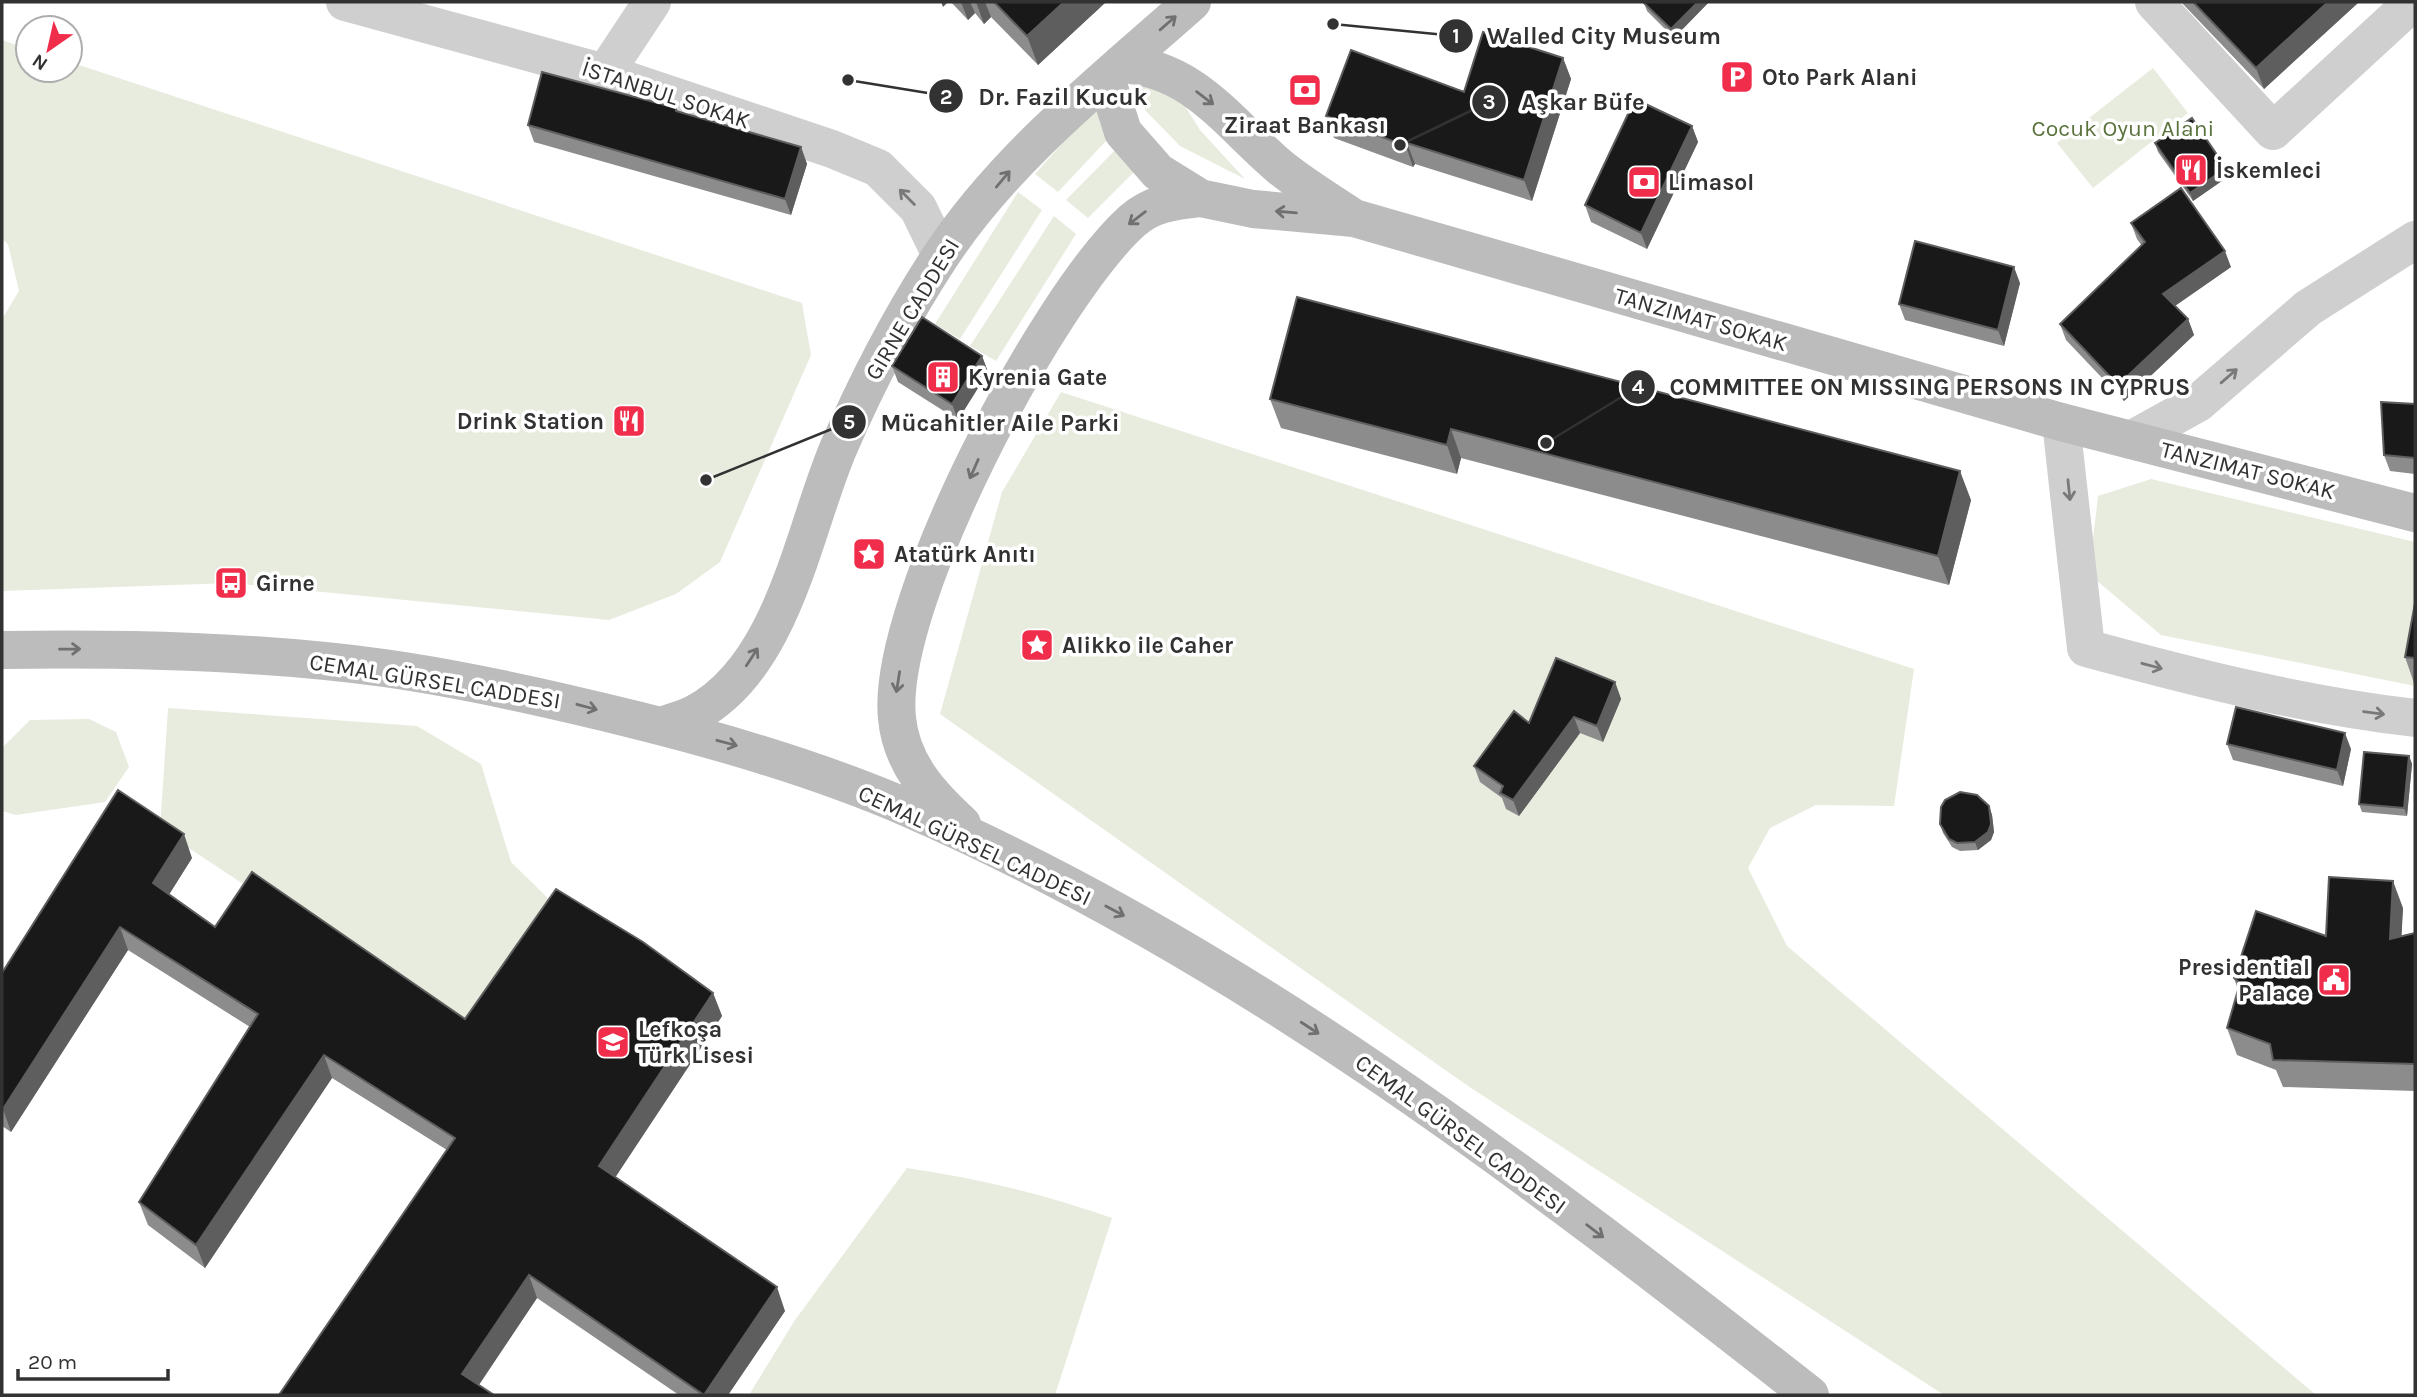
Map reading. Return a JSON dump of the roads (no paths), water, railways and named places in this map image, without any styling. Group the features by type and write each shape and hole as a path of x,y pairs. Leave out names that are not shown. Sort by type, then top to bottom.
{"street":[{"name":"İSTANBUL SOKAK","path":"345,2 605,73 832,149 878,168 918,208 941,255"},
{"path":"605,73 651,2"},
{"name":"GIRNE CADDESI","path":"661,726 696,713 729,689 764,638 795,578 826,480 869,379 941,255 1009,170 1192,2"},
{"path":"2170,8 2273,131 2413,2"},
{"name":"TANZIMAT SOKAK","path":"1354,218 1282,169 1221,110 1177,77 1143,65 1114,71 1123,132 1158,172 1200,198 1253,209 1354,218 2061,422 2415,513"},
{"path":"984,844 921,782 905,752 897,720 896,689 923,581 1015,384 1075,290 1133,220 1159,203 1200,198"},
{"path":"2131,440 2197,403 2308,308 2415,240"},
{"path":"2061,422 2086,648 2239,689 2340,709 2415,718"},
{"name":"CEMAL GÜRSEL CADDESI","path":"2,650 199,651 389,669 465,682 570,703 737,745 906,807 1152,931 1274,1004 1415,1097 1688,1300 1810,1395"}],"place":[{"name":"Walled City Museum","path":"1333,24"},
{"name":"Oto Park Alani","path":"1737,77"},
{"name":"Dr. Fazil Kucuk","path":"848,80"},
{"name":"Ziraat Bankası","path":"1305,90"},
{"name":"Aşkar Büfe","path":"1400,145"},
{"name":"İskemleci","path":"2191,170"},
{"name":"Limasol","path":"1644,182"},
{"name":"Kyrenia Gate","path":"943,377"},
{"name":"Drink Station","path":"629,421"},
{"name":"COMMITTEE ON MISSING PERSONS IN CYPRUS","path":"1546,443"},
{"name":"Mücahitler Aile Parki","path":"706,480"},
{"name":"Atatürk Anıtı","path":"869,554"},
{"name":"Girne","path":"231,583"},
{"name":"Alikko ile Caher","path":"1037,645"},
{"name":"Presidential Palace","path":"2334,980"},
{"name":"Lefkoşa Türk Lisesi","path":"613,1042"}],"park label":[{"name":"Cocuk Oyun Alani","path":"2123,128"}]}
